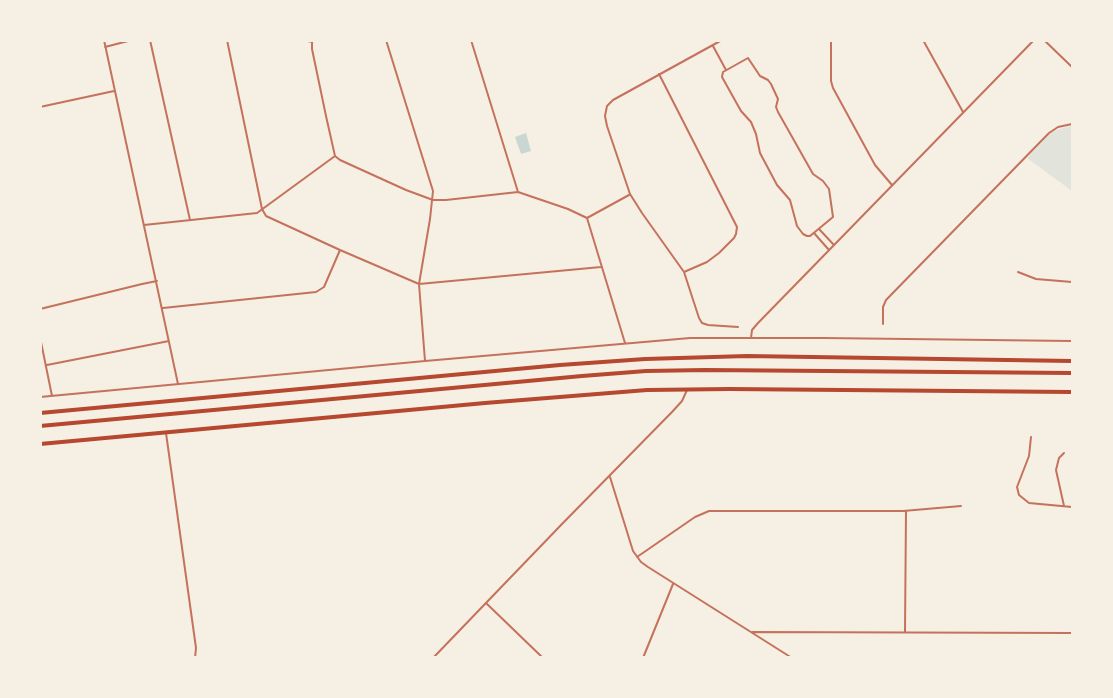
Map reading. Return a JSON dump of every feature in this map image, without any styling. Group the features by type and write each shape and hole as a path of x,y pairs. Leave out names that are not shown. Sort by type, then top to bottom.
{"main road":[{"path":"40,413 654,358 759,356 1072,361"},
{"path":"40,426 654,371 1072,373"},
{"path":"40,444 622,391 687,388 1072,392"}],"street":[{"path":"104,40 178,384"},
{"path":"105,47 132,40"},
{"path":"150,40 190,220"},
{"path":"227,40 262,209 269,217 419,284 602,267"},
{"path":"304,40 314,41 312,49 335,156 388,182 433,200 518,192 587,218 625,343"},
{"path":"386,40 431,182 433,200 419,284 425,361"},
{"path":"471,40 518,192"},
{"path":"722,40 613,100 607,106 605,116 630,194 684,272 700,321 708,325 738,327"},
{"path":"831,40 832,88 875,165 892,185"},
{"path":"924,40 963,112"},
{"path":"751,338 752,330 758,323 1034,40"},
{"path":"1044,40 1072,67"},
{"path":"713,45 726,70"},
{"path":"748,58 760,76 771,84 778,99 776,107 778,112 813,174 825,182 830,191 834,216 819,229 810,236 805,236 797,226 790,200 780,189 760,153 751,122 741,111 723,79 722,74 726,70 748,58"},
{"path":"660,74 737,231 734,238 719,253 707,262 684,272"},
{"path":"40,107 115,91"},
{"path":"883,324 883,307 886,300 1049,133 1060,126 1072,124"},
{"path":"144,225 257,213 335,156"},
{"path":"587,218 630,194"},
{"path":"819,229 834,245"},
{"path":"814,233 829,250"},
{"path":"163,308 316,292 324,287 340,250"},
{"path":"1018,272 1036,279 1072,282"},
{"path":"40,309 157,281"},
{"path":"40,337 52,396"},
{"path":"40,397 625,343 710,338 1072,341"},
{"path":"47,365 169,341"},
{"path":"433,657 679,406 687,388"},
{"path":"166,433 196,648 195,657"},
{"path":"1031,437 1029,456 1017,487 1018,493 1029,503 1072,507"},
{"path":"1064,453 1059,458 1056,470 1064,506"},
{"path":"610,476 637,557 674,584 792,657"},
{"path":"637,557 695,517 709,511 906,511 961,506"},
{"path":"905,632 906,511"},
{"path":"643,657 674,584"},
{"path":"486,603 543,657"},
{"path":"752,632 1072,633"}],"shaded area":[{"path":"1072,125 1072,191 1027,158 1051,132"},
{"path":"526,133 531,151 521,154 515,137"}]}
